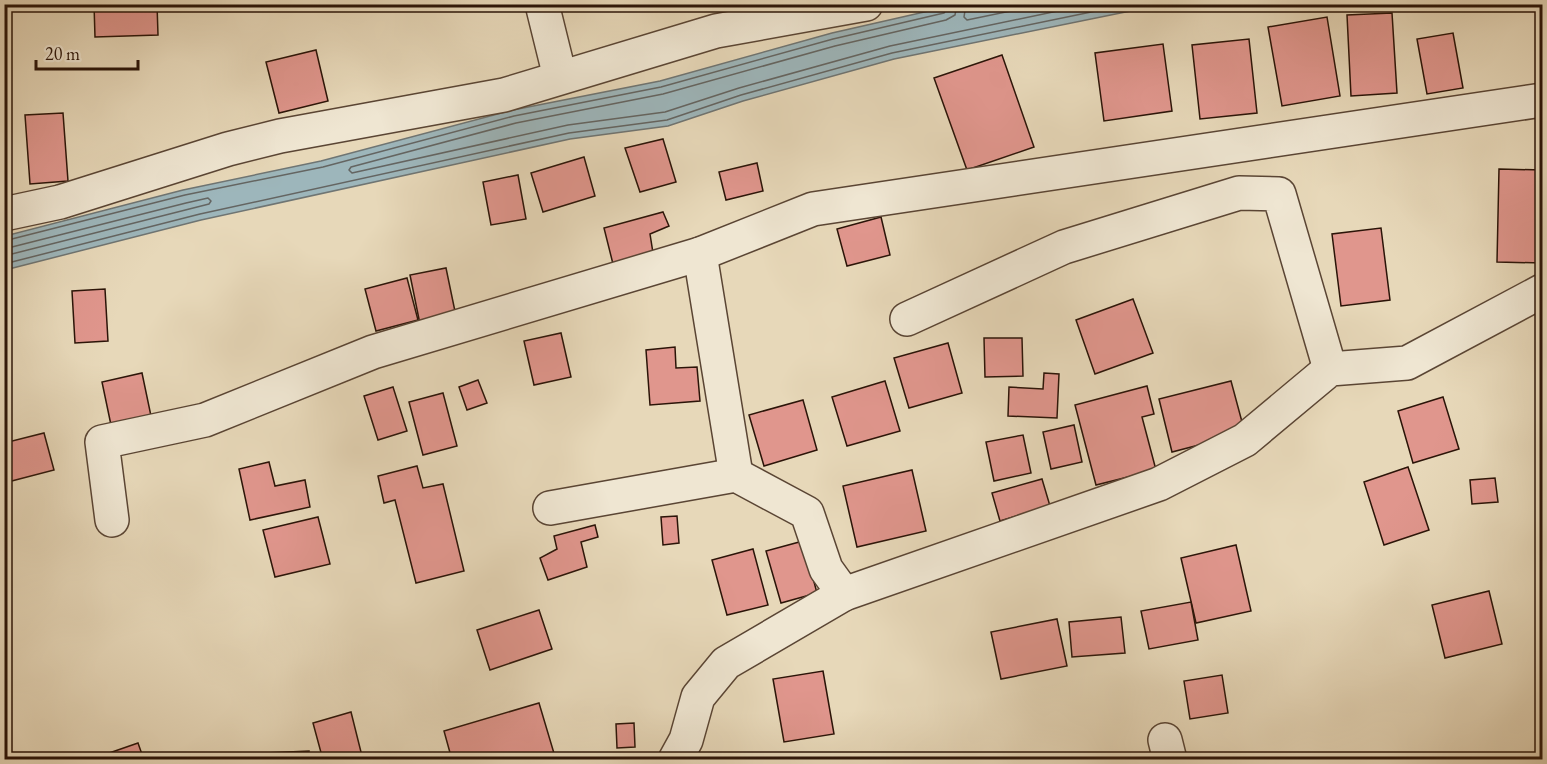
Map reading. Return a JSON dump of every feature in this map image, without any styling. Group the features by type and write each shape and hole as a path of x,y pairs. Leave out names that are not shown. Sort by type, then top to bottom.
{"street":[{"path":"542,4 561,77"},
{"path":"4,214 60,202 228,149 280,136 504,95 716,31 866,4"},
{"path":"112,520 102,442 205,420 373,352 700,254 813,209 1542,100"},
{"path":"907,320 1064,248 1239,193 1279,194 1330,369"},
{"path":"700,254 736,475"},
{"path":"675,759 686,740 698,697 726,663 844,594 1159,484 1245,440 1330,369 1407,363 1542,291"},
{"path":"550,508 736,475 807,513 826,569 844,594"}],"water":[{"path":"955,5 1160,5 894,59 743,101 668,126 570,139 201,220 5,270 5,236 183,190 321,161 513,110 660,81 832,33"}],"building":[{"path":"94,4 157,4 158,35 95,37"},
{"path":"1392,13 1397,93 1351,96 1347,15"},
{"path":"1327,17 1340,96 1282,106 1268,27"},
{"path":"1453,33 1463,88 1427,94 1417,39"},
{"path":"1249,39 1257,113 1200,119 1192,45"},
{"path":"1163,44 1172,111 1104,121 1095,53"},
{"path":"316,50 328,101 279,113 266,62"},
{"path":"1002,55 1034,147 967,170 934,78"},
{"path":"63,113 68,181 30,184 25,115"},
{"path":"663,139 676,182 640,192 625,148"},
{"path":"584,157 595,196 543,212 531,173"},
{"path":"757,163 763,191 726,200 719,172"},
{"path":"1499,169 1542,170 1542,263 1497,262"},
{"path":"518,175 526,219 491,225 483,182"},
{"path":"663,212 669,226 650,234 653,253 613,264 604,228"},
{"path":"881,217 890,255 847,266 837,229"},
{"path":"1381,228 1390,300 1341,306 1332,234"},
{"path":"446,268 457,321 421,329 410,275"},
{"path":"407,278 418,320 376,331 365,289"},
{"path":"105,289 108,341 75,343 72,291"},
{"path":"1133,299 1153,353 1095,374 1076,320"},
{"path":"561,333 571,377 534,385 524,341"},
{"path":"984,338 1022,338 1023,376 985,377"},
{"path":"948,343 962,393 909,408 894,358"},
{"path":"675,347 676,368 697,367 700,401 650,405 646,350"},
{"path":"142,373 151,416 111,425 102,382"},
{"path":"1044,373 1059,374 1057,418 1008,416 1009,387 1043,389"},
{"path":"478,380 487,403 467,410 459,387"},
{"path":"885,381 900,431 847,446 832,397"},
{"path":"1231,381 1245,433 1172,452 1159,399"},
{"path":"1147,386 1154,414 1142,417 1156,470 1096,485 1075,405"},
{"path":"393,387 407,431 378,440 364,396"},
{"path":"443,393 457,446 423,455 409,402"},
{"path":"1443,397 1459,449 1413,463 1398,411"},
{"path":"803,400 817,450 764,466 749,415"},
{"path":"1074,425 1082,462 1051,469 1043,432"},
{"path":"44,433 54,470 4,483 4,443"},
{"path":"1023,435 1031,473 994,481 986,442"},
{"path":"269,462 275,486 305,480 310,507 250,520 239,469"},
{"path":"417,466 423,488 443,484 464,571 416,583 395,500 384,503 378,476"},
{"path":"1408,467 1429,530 1384,545 1364,482"},
{"path":"912,470 926,531 857,547 843,486"},
{"path":"1495,478 1498,502 1472,504 1470,480"},
{"path":"1042,479 1050,506 1000,521 992,493"},
{"path":"677,516 679,543 663,545 661,517"},
{"path":"318,517 330,564 275,577 263,530"},
{"path":"595,525 598,537 581,542 587,567 548,580 540,558 557,549 554,536"},
{"path":"803,541 817,593 781,603 766,551"},
{"path":"1236,545 1251,611 1196,623 1181,558"},
{"path":"753,549 768,605 727,615 712,560"},
{"path":"1489,591 1502,644 1445,658 1432,605"},
{"path":"1191,602 1198,640 1149,649 1141,611"},
{"path":"539,610 552,649 490,670 477,630"},
{"path":"1121,617 1125,653 1072,657 1069,622"},
{"path":"1057,619 1067,666 1001,679 991,632"},
{"path":"823,671 834,734 784,742 773,679"},
{"path":"1222,675 1228,713 1190,719 1184,681"},
{"path":"539,703 556,760 452,760 444,731"},
{"path":"351,712 363,760 323,760 313,723"},
{"path":"634,723 635,747 617,748 616,724"},
{"path":"138,743 144,760 89,760"},
{"path":"309,751 309,760 243,760 242,754"}]}
